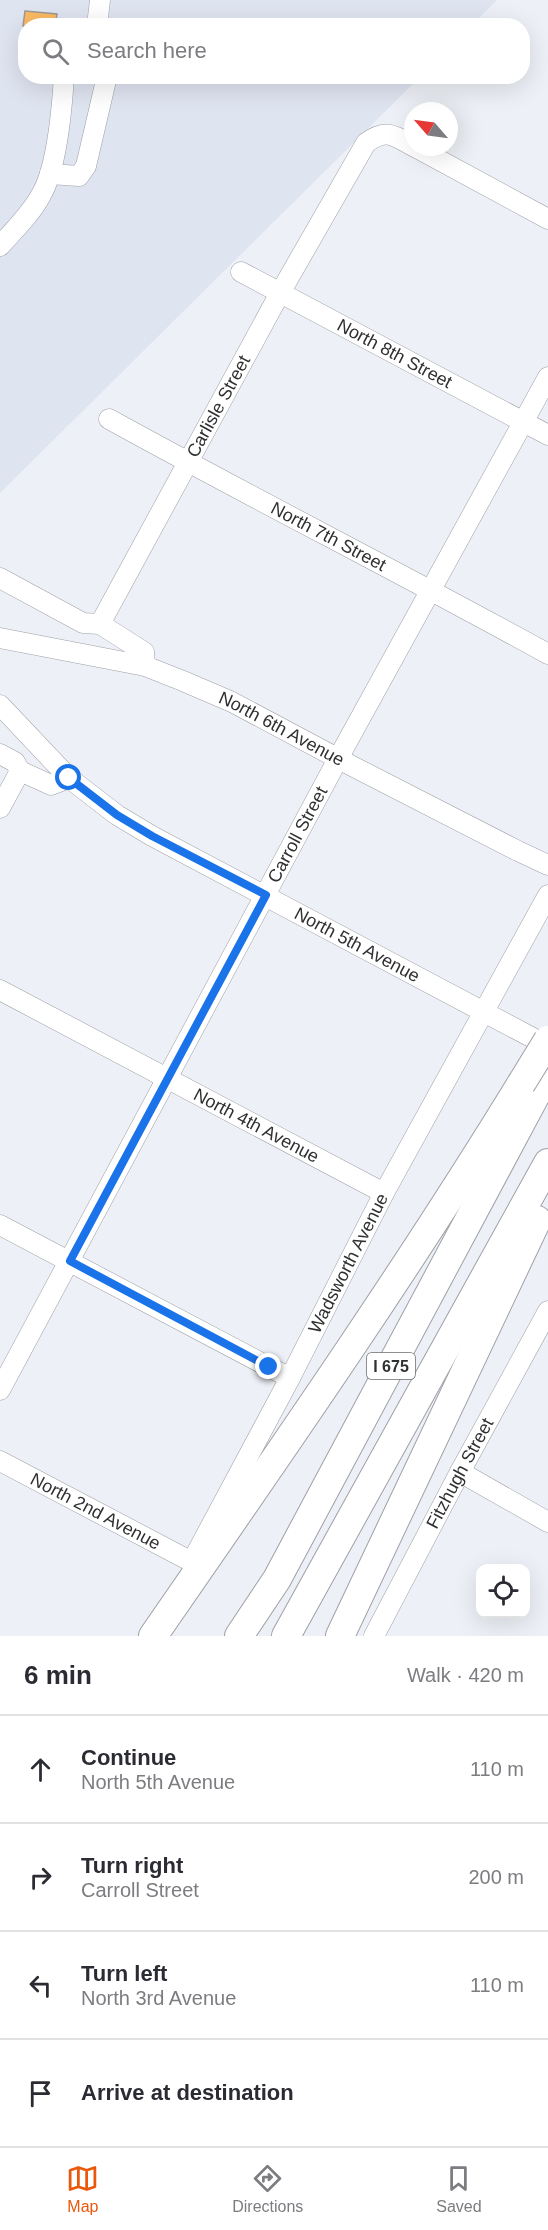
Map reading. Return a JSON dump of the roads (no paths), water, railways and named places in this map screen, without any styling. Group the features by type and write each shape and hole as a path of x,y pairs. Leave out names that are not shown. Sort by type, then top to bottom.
{"highway":[{"path":"152,1636 282,1451 406,1266 535,1083 548,1040"},
{"name":"I 675","path":"239,1636 277,1579 535,1083"},
{"name":"I 675","path":"286,1636 548,1163"},
{"path":"340,1636 548,1196"}],"street":[{"path":"98,18 99,0"},
{"path":"0,246 41,196 51,174 64,84"},
{"path":"51,174 79,176 86,166 105,84"},
{"name":"Carlisle Street","path":"100,624 280,293 366,143 382,133 390,134 404,142"},
{"path":"431,156 548,219"},
{"name":"North 8th Street","path":"241,272 548,435"},
{"name":"Carroll Street","path":"0,1390 338,759 548,377"},
{"name":"North 7th Street","path":"109,419 431,589 548,654"},
{"path":"0,578 83,623 100,624 144,652 145,666"},
{"name":"North 6th Avenue","path":"0,638 145,666 232,702 518,852 548,865"},
{"name":"North 5th Avenue","path":"0,705 69,778 134,826 548,1046"},
{"path":"0,754 15,762 20,771 51,785 69,778"},
{"path":"0,808 20,771"},
{"name":"Wadsworth Avenue","path":"152,1636 290,1378 384,1193 548,895"},
{"name":"North 4th Avenue","path":"0,990 384,1193"},
{"path":"0,1225 290,1378"},
{"name":"Fitzhugh Street","path":"374,1636 548,1311"},
{"name":"North 2nd Avenue","path":"0,1461 192,1562"},
{"path":"460,1472 548,1522"}]}
